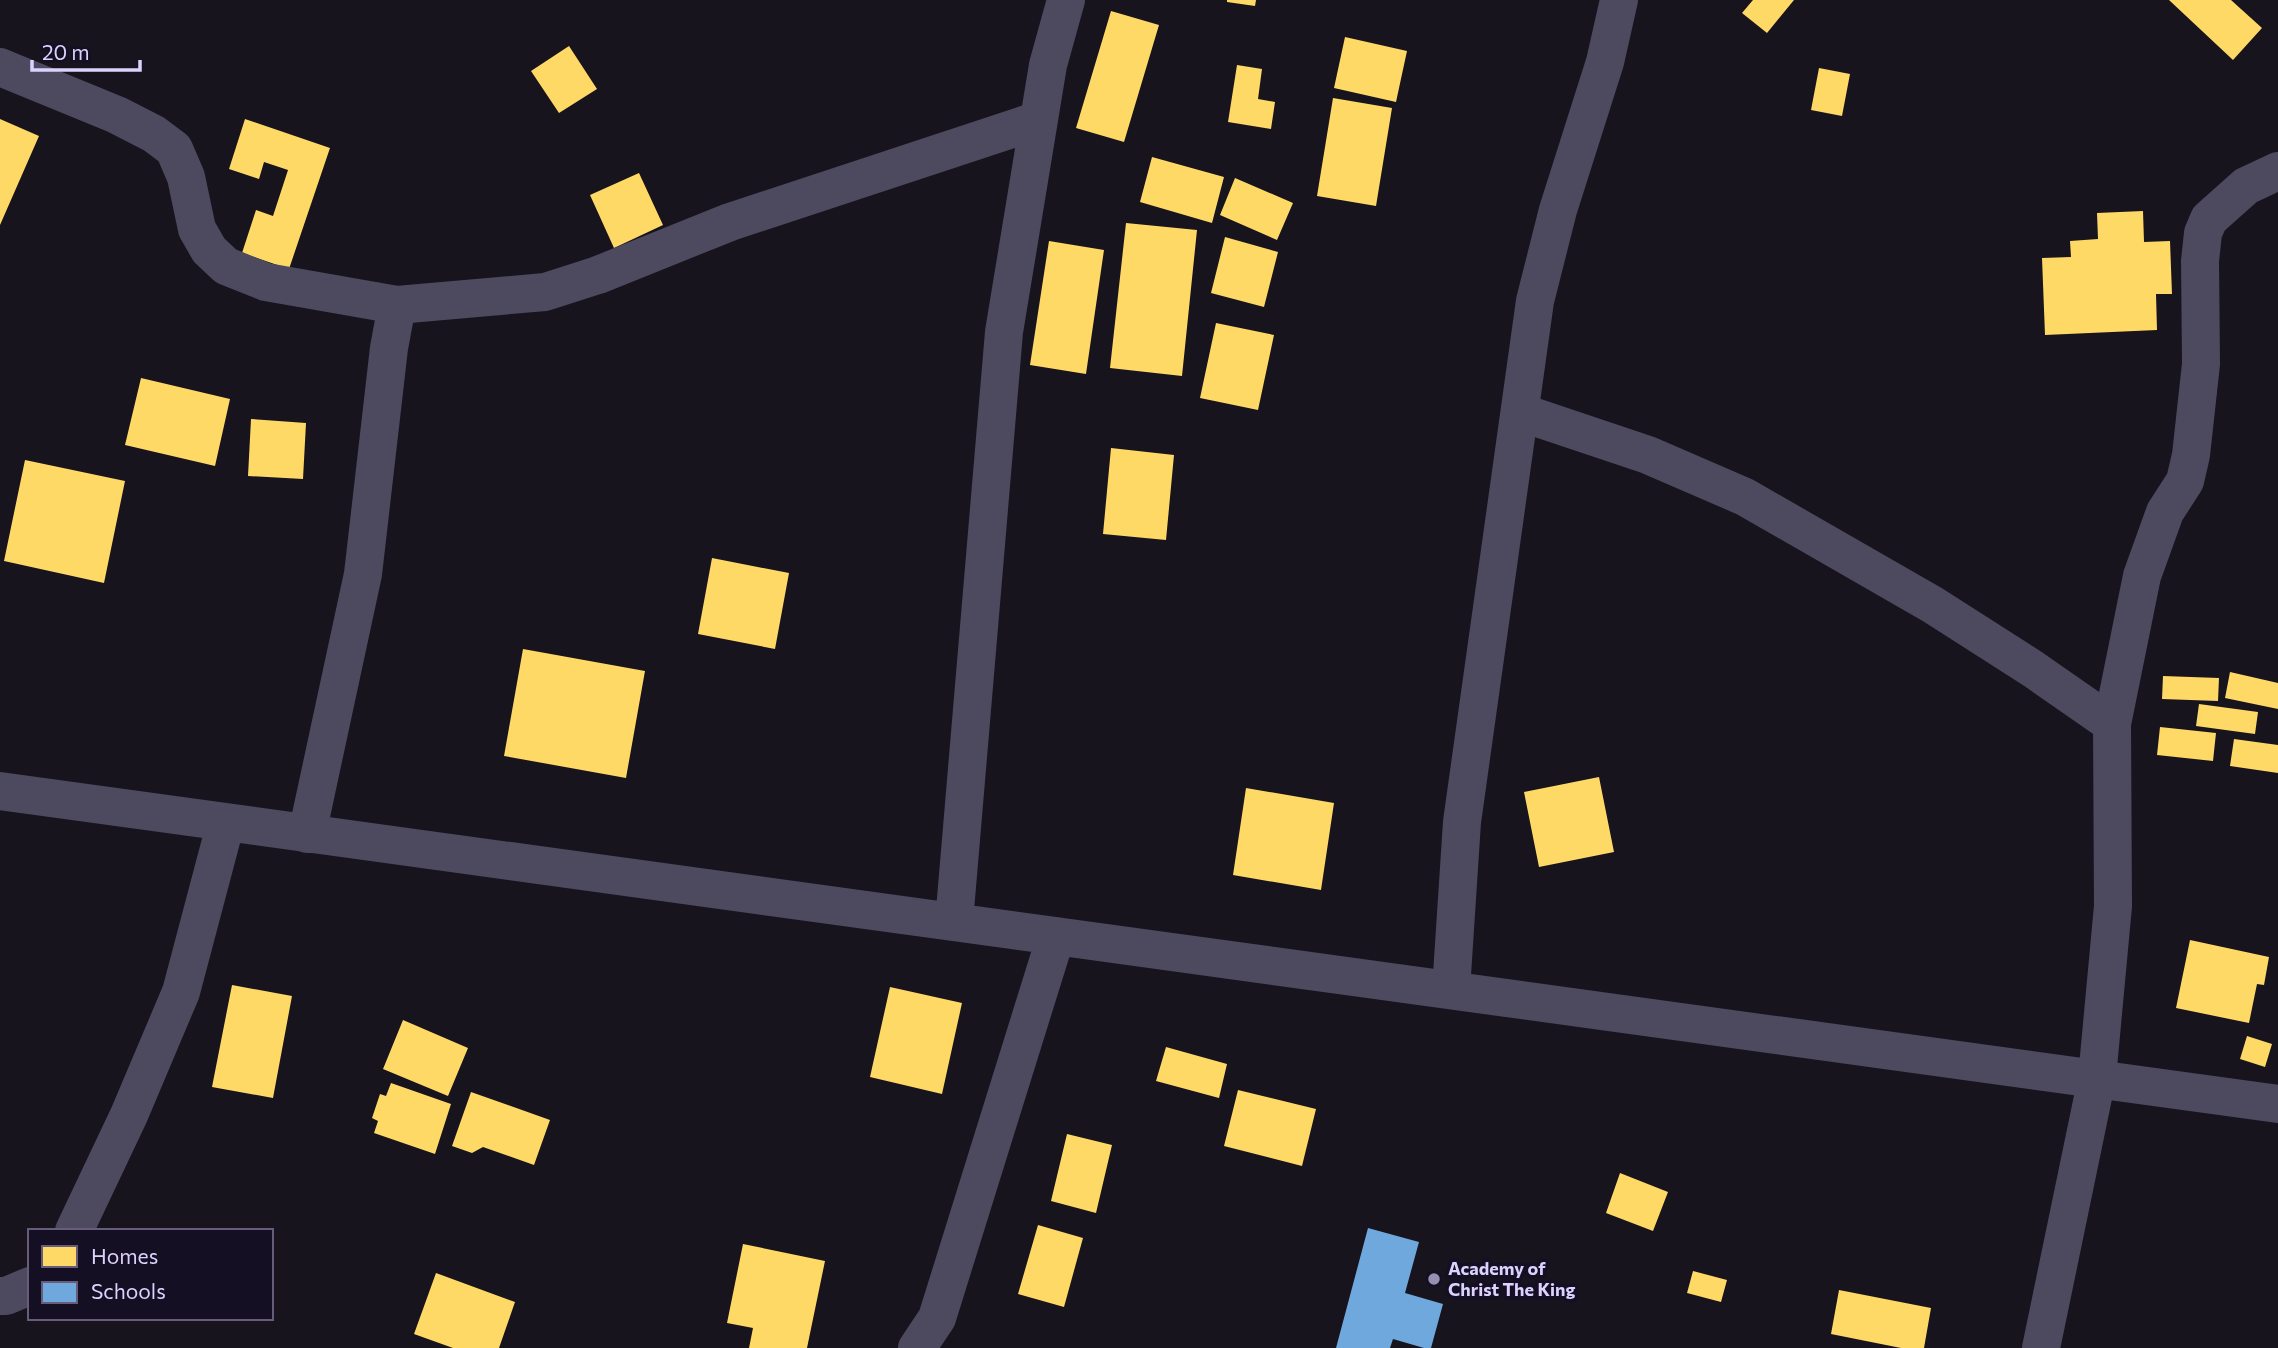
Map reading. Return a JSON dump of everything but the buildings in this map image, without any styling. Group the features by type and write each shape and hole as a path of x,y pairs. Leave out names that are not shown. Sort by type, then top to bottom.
{"street":[{"path":"954,922 1004,332 1048,65 1066,0"},
{"path":"1451,990 1461,822 1535,301 1558,211 1605,62 1619,0"},
{"path":"0,67 117,115 154,134 174,149 186,177 197,229 209,250 226,266 267,282 397,305 545,292 598,275 730,222 1039,120"},
{"path":"2041,1348 2097,1078 2113,906 2112,724 2142,576 2165,512 2185,481 2191,455 2201,364 2200,261 2203,233 2209,219 2246,186 2278,170"},
{"path":"307,834 363,574 389,348 397,305"},
{"path":"1520,412 1648,455 1745,497 1933,605 2112,724"},
{"path":"0,791 2278,1104"},
{"path":"75,1229 130,1115 181,992 226,822"},
{"path":"917,1348 937,1318 1056,936"},
{"path":"0,1296 28,1287"}],"place":[{"name":"Academy of Christ The King","path":"1434,1279"}]}
